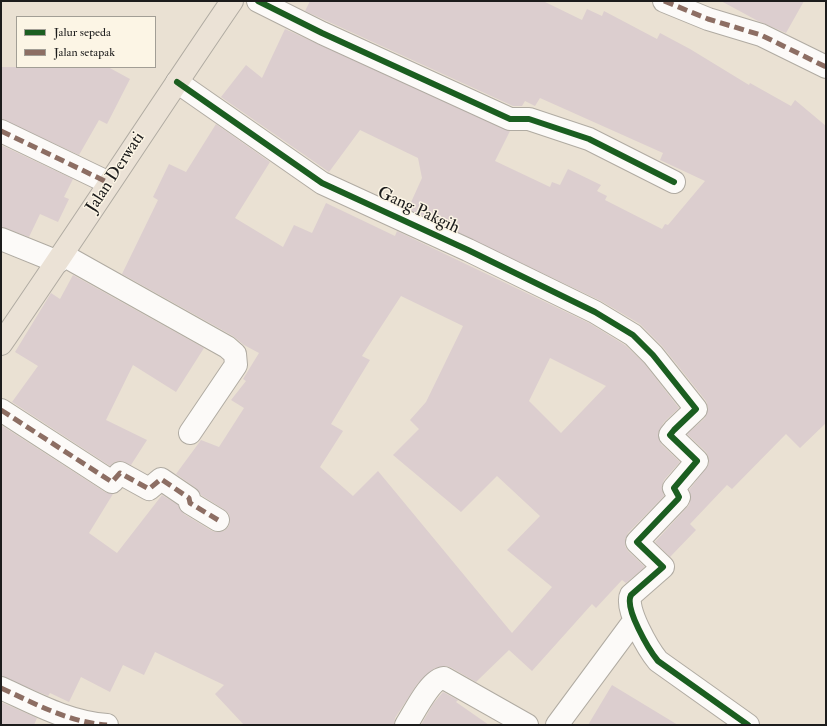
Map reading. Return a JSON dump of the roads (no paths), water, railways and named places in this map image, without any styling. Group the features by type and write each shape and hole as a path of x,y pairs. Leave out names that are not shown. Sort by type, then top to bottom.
{"main road":[{"name":"Jalan Derwati","path":"1,344 232,1"}],"street":[{"path":"258,1 322,33 510,120 529,119 589,139 674,182"},
{"path":"664,1 682,9 761,35 826,67"},
{"name":"Gang Pakgih","path":"177,82 322,182 428,230 595,312 633,335 652,355 696,409 671,432 670,435 697,461 674,488 679,497 678,499 637,542 663,567 631,595 629,601 635,622"},
{"path":"1,131 109,183"},
{"path":"1,239 60,258 227,347 235,354 236,365 190,433"},
{"path":"1,410 112,482 120,472 149,489 161,479 189,498 190,503 218,520"},
{"path":"557,725 631,625 635,622 651,652 658,661 748,725"},
{"path":"406,725 432,684 438,678 444,678 527,725"},
{"path":"1,688 62,716 87,723 107,725"}]}
